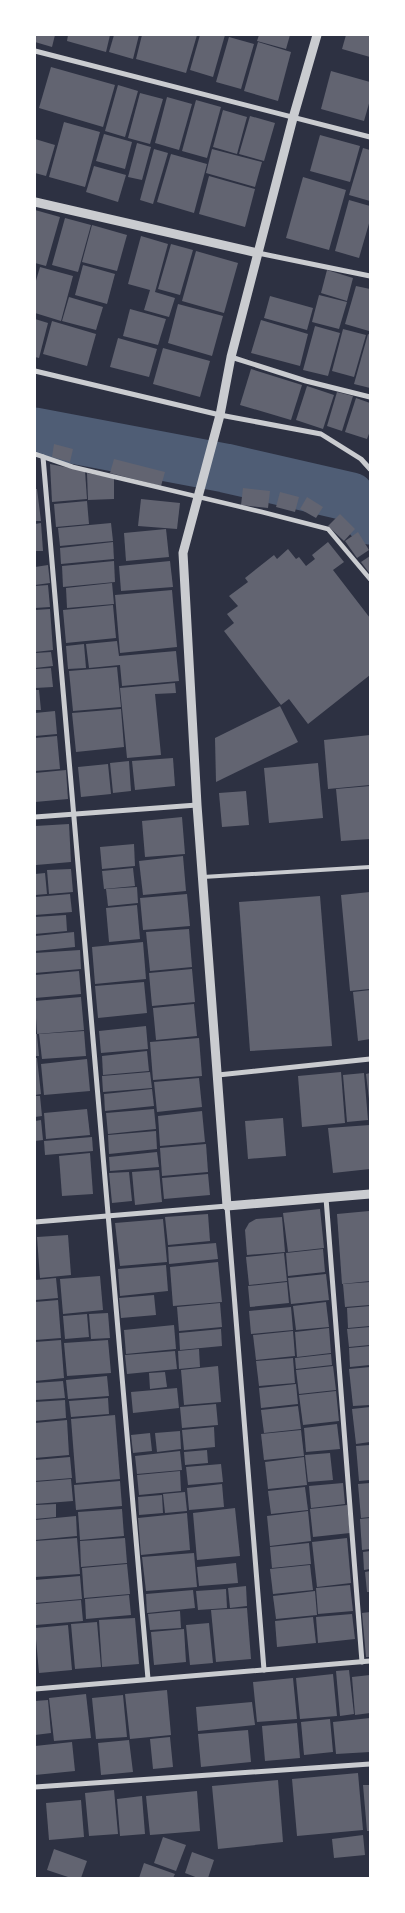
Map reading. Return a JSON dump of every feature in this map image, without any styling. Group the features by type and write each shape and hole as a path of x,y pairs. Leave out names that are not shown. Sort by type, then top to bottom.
{"street":[{"path":"264,1670 197,805 184,553 220,415 231,358 293,118 317,35"},
{"path":"35,50 370,137"},
{"path":"35,202 258,253 370,276"},
{"path":"231,358 306,381 370,397"},
{"path":"35,371 220,415 321,434 360,459 370,469"},
{"path":"35,454 73,467 328,529 370,580"},
{"path":"44,457 107,1215 148,1679"},
{"path":"35,817 197,805"},
{"path":"218,1075 370,1058"},
{"path":"35,1222 370,1194"},
{"path":"326,1198 362,1662"},
{"path":"35,1688 370,1661"},
{"path":"35,1787 370,1764"}],"lane":[{"path":"203,877 370,867"}],"building":[{"path":"35,35 55,35 52,47 35,42"},
{"path":"68,35 110,35 106,52 67,41"},
{"path":"114,35 139,35 133,59 109,52"},
{"path":"142,35 197,35 186,73 136,59"},
{"path":"200,35 225,35 213,77 190,70"},
{"path":"259,35 290,35 286,49 257,41"},
{"path":"346,35 370,35 370,57 342,49"},
{"path":"229,37 254,44 241,89 216,82"},
{"path":"258,42 291,52 278,101 244,91"},
{"path":"51,67 115,85 103,127 39,108"},
{"path":"331,71 370,82 370,100 364,121 321,109"},
{"path":"118,85 138,91 125,137 105,131"},
{"path":"140,93 163,99 150,144 128,138"},
{"path":"167,97 192,104 179,150 155,143"},
{"path":"196,100 221,107 207,158 182,151"},
{"path":"223,110 247,117 237,154 213,147"},
{"path":"250,116 275,123 264,161 239,154"},
{"path":"64,122 100,132 85,187 49,177"},
{"path":"104,134 132,142 125,169 96,161"},
{"path":"320,135 360,146 350,182 310,171"},
{"path":"35,139 55,145 46,176 35,173"},
{"path":"137,143 151,147 142,180 128,177"},
{"path":"363,148 370,150 370,201 349,195"},
{"path":"154,149 168,153 153,204 140,200"},
{"path":"212,149 262,162 255,187 206,173"},
{"path":"171,154 207,164 194,213 157,202"},
{"path":"94,166 126,175 118,202 86,192"},
{"path":"209,176 255,189 245,227 199,214"},
{"path":"303,177 346,190 329,250 286,238"},
{"path":"349,200 370,206 370,220 359,258 335,251"},
{"path":"35,210 60,217 46,266 35,263"},
{"path":"65,218 91,225 78,272 52,265"},
{"path":"92,225 127,235 117,271 82,262"},
{"path":"141,236 168,244 155,292 175,298 169,317 144,310 150,290 128,284"},
{"path":"171,244 193,250 180,295 158,289"},
{"path":"196,251 238,263 224,313 182,301"},
{"path":"83,265 115,274 107,304 75,295"},
{"path":"40,267 73,276 61,321 35,313 35,284"},
{"path":"327,270 353,278 347,301 321,293"},
{"path":"356,286 370,289 369,331 345,324"},
{"path":"319,295 347,302 339,329 312,322"},
{"path":"270,296 313,308 307,330 264,318"},
{"path":"69,297 103,307 96,330 62,321"},
{"path":"178,304 223,316 212,356 168,343"},
{"path":"130,309 166,319 158,345 123,336"},
{"path":"35,319 48,323 39,358 35,357"},
{"path":"261,320 308,334 300,366 251,353"},
{"path":"52,321 96,334 87,366 43,354"},
{"path":"315,326 340,333 328,376 303,370"},
{"path":"343,329 366,335 354,377 332,371"},
{"path":"368,334 370,335 370,388 354,384"},
{"path":"118,338 157,349 149,377 110,367"},
{"path":"163,348 210,361 200,397 153,384"},
{"path":"251,369 302,385 291,420 240,405"},
{"path":"307,386 334,395 323,429 296,420"},
{"path":"337,392 353,396 342,431 327,426"},
{"path":"356,398 370,403 370,431 367,439 345,432"},
{"path":"54,444 73,449 70,462 52,457"},
{"path":"114,459 165,472 161,486 110,473"},
{"path":"50,464 85,471 87,499 52,502"},
{"path":"87,473 114,478 114,499 88,500"},
{"path":"243,488 270,491 268,508 241,505"},
{"path":"35,489 37,489 41,521 35,521"},
{"path":"280,492 299,497 295,512 276,507"},
{"path":"307,497 323,507 316,518 300,509"},
{"path":"141,499 180,503 177,529 138,526"},
{"path":"87,501 89,524 56,527 54,504"},
{"path":"340,514 355,529 344,541 328,526"},
{"path":"41,523 43,551 35,551 35,524"},
{"path":"111,523 113,541 60,546 58,528"},
{"path":"166,529 169,557 126,561 124,533"},
{"path":"358,532 369,550 357,558 345,541"},
{"path":"113,542 114,559 61,564 60,548"},
{"path":"328,542 344,562 333,570 370,618 370,675 308,724 289,699 281,705 224,631 234,623 227,614 238,606 229,596 248,582 245,578 274,555 277,559 288,549 296,559 299,557 306,566 315,559 312,555"},
{"path":"370,556 370,574 361,562"},
{"path":"114,561 115,582 63,587 62,566"},
{"path":"170,561 173,587 121,591 119,566"},
{"path":"48,565 50,583 35,585 35,567"},
{"path":"112,583 114,604 67,608 66,588"},
{"path":"48,585 50,607 35,608 35,586"},
{"path":"172,590 177,647 120,653 115,595"},
{"path":"113,605 116,638 66,643 63,610"},
{"path":"50,609 53,650 35,652 35,610"},
{"path":"117,641 119,656 176,651 179,681 122,686 120,665 89,668 86,644"},
{"path":"84,644 86,668 68,669 66,646"},
{"path":"51,652 53,666 35,668 35,653"},
{"path":"117,667 121,707 73,711 69,671"},
{"path":"51,668 53,687 35,688 35,669"},
{"path":"175,683 176,693 155,694 161,755 127,758 120,688"},
{"path":"35,690 39,690 41,710 35,710"},
{"path":"280,706 298,742 216,782 215,738"},
{"path":"121,709 124,747 76,752 72,713"},
{"path":"55,711 57,734 35,736 35,713"},
{"path":"370,735 370,785 328,789 324,740"},
{"path":"57,736 60,769 35,771 35,738"},
{"path":"173,758 175,786 135,790 132,761"},
{"path":"129,761 131,791 113,793 110,763"},
{"path":"318,763 323,818 269,823 264,768"},
{"path":"108,764 111,794 81,797 78,767"},
{"path":"66,770 68,799 35,802 35,773"},
{"path":"370,786 370,839 341,841 336,789"},
{"path":"246,791 249,825 222,827 219,793"},
{"path":"182,817 185,854 145,857 142,821"},
{"path":"69,824 71,862 36,865 35,826"},
{"path":"134,844 135,866 102,869 100,847"},
{"path":"183,856 186,891 143,895 139,861"},
{"path":"133,868 135,886 104,889 102,871"},
{"path":"71,869 73,892 49,894 47,870"},
{"path":"45,873 47,894 35,895 35,874"},
{"path":"137,887 138,903 108,906 106,889"},
{"path":"370,892 370,989 350,991 341,895"},
{"path":"70,894 72,912 35,915 35,897"},
{"path":"187,894 190,926 143,930 140,898"},
{"path":"320,896 332,1046 250,1051 239,902"},
{"path":"137,905 140,939 109,942 106,908"},
{"path":"66,915 67,931 35,934 35,917"},
{"path":"189,929 192,967 150,971 146,932"},
{"path":"74,932 75,947 35,951 35,936"},
{"path":"143,942 146,979 95,984 92,947"},
{"path":"80,950 81,969 35,973 35,953"},
{"path":"192,969 195,1002 152,1006 149,973"},
{"path":"79,971 81,994 35,998 35,975"},
{"path":"144,982 147,1013 98,1018 95,986"},
{"path":"370,990 370,1039 358,1041 353,992"},
{"path":"81,997 84,1030 37,1034 35,1001"},
{"path":"194,1004 197,1036 156,1040 153,1008"},
{"path":"146,1026 148,1049 101,1053 99,1031"},
{"path":"84,1031 86,1056 42,1059 39,1034"},
{"path":"35,1034 37,1034 39,1056 35,1056"},
{"path":"199,1038 202,1076 153,1080 150,1042"},
{"path":"147,1051 149,1071 103,1075 102,1056"},
{"path":"35,1058 37,1058 41,1094 35,1095"},
{"path":"87,1059 90,1091 44,1095 41,1064"},
{"path":"150,1072 152,1088 103,1092 102,1076"},
{"path":"341,1072 345,1123 302,1127 298,1076"},
{"path":"364,1073 368,1120 347,1122 343,1075"},
{"path":"370,1073 370,1099 369,1099 366,1074"},
{"path":"199,1078 202,1107 157,1112 154,1082"},
{"path":"152,1089 154,1106 105,1111 104,1094"},
{"path":"35,1096 40,1096 42,1116 35,1117"},
{"path":"87,1109 90,1135 46,1139 44,1113"},
{"path":"154,1109 156,1129 108,1134 106,1113"},
{"path":"202,1111 205,1142 160,1146 158,1116"},
{"path":"283,1118 286,1156 248,1159 245,1121"},
{"path":"41,1120 43,1140 35,1141 35,1121"},
{"path":"370,1125 370,1169 333,1173 328,1128"},
{"path":"156,1131 157,1149 109,1154 108,1135"},
{"path":"92,1137 93,1151 45,1155 44,1141"},
{"path":"206,1144 208,1172 162,1176 160,1148"},
{"path":"157,1152 159,1167 110,1171 109,1157"},
{"path":"90,1153 93,1194 62,1196 59,1156"},
{"path":"159,1170 162,1202 135,1205 132,1172"},
{"path":"129,1172 132,1201 112,1203 109,1173"},
{"path":"208,1174 210,1195 164,1199 162,1178"},
{"path":"320,1209 324,1248 288,1252 283,1213"},
{"path":"369,1211 370,1281 342,1284 337,1214"},
{"path":"208,1214 210,1241 168,1245 165,1217"},
{"path":"282,1217 285,1252 247,1255 245,1230 249,1223 256,1219"},
{"path":"163,1219 167,1262 120,1266 115,1223"},
{"path":"68,1235 71,1275 40,1278 37,1237"},
{"path":"216,1243 218,1259 169,1264 168,1247"},
{"path":"323,1249 325,1272 288,1276 286,1253"},
{"path":"284,1253 287,1281 249,1285 246,1257"},
{"path":"218,1262 222,1302 173,1306 170,1267"},
{"path":"166,1265 168,1291 120,1296 118,1269"},
{"path":"326,1274 329,1300 291,1304 288,1278"},
{"path":"100,1276 103,1310 63,1314 60,1279"},
{"path":"56,1278 58,1298 35,1300 35,1280"},
{"path":"287,1282 289,1303 250,1307 248,1286"},
{"path":"370,1282 370,1305 345,1307 343,1284"},
{"path":"154,1295 156,1315 121,1318 119,1298"},
{"path":"58,1300 61,1338 35,1340 35,1302"},
{"path":"326,1302 329,1327 296,1330 293,1306"},
{"path":"220,1303 222,1327 179,1331 177,1307"},
{"path":"370,1306 370,1326 348,1328 347,1308"},
{"path":"291,1307 293,1330 251,1334 249,1311"},
{"path":"108,1313 110,1338 91,1339 89,1314"},
{"path":"87,1314 89,1337 65,1339 63,1316"},
{"path":"174,1325 176,1349 126,1354 124,1330"},
{"path":"370,1327 370,1345 349,1347 347,1329"},
{"path":"329,1328 331,1353 297,1357 295,1332"},
{"path":"221,1329 222,1346 180,1350 179,1333"},
{"path":"293,1331 295,1356 256,1360 253,1335"},
{"path":"61,1340 64,1378 35,1381 35,1342"},
{"path":"108,1340 111,1373 67,1376 64,1343"},
{"path":"370,1346 370,1365 350,1367 349,1348"},
{"path":"199,1349 200,1367 179,1369 178,1351"},
{"path":"175,1351 177,1369 127,1374 125,1355"},
{"path":"331,1354 332,1365 296,1369 295,1358"},
{"path":"293,1358 295,1383 259,1386 256,1361"},
{"path":"218,1366 221,1402 184,1405 181,1370"},
{"path":"333,1366 336,1390 299,1394 296,1370"},
{"path":"370,1367 370,1405 353,1406 349,1369"},
{"path":"165,1372 167,1387 150,1389 149,1373"},
{"path":"107,1376 109,1396 68,1399 66,1380"},
{"path":"63,1381 65,1398 35,1400 35,1383"},
{"path":"296,1384 298,1404 261,1408 259,1388"},
{"path":"177,1388 179,1408 133,1413 131,1392"},
{"path":"336,1391 339,1421 303,1425 299,1395"},
{"path":"108,1398 109,1414 71,1417 69,1401"},
{"path":"65,1400 66,1418 35,1421 35,1402"},
{"path":"216,1404 218,1425 182,1428 180,1407"},
{"path":"298,1406 301,1429 264,1433 261,1410"},
{"path":"370,1407 370,1442 356,1444 352,1409"},
{"path":"115,1415 120,1479 76,1483 71,1419"},
{"path":"67,1420 69,1455 35,1458 35,1423"},
{"path":"337,1424 340,1449 306,1452 304,1428"},
{"path":"214,1427 215,1447 184,1450 182,1430"},
{"path":"301,1430 304,1456 264,1460 261,1434"},
{"path":"180,1431 181,1449 157,1452 155,1433"},
{"path":"150,1433 152,1451 133,1453 131,1435"},
{"path":"370,1445 370,1480 359,1481 356,1446"},
{"path":"207,1450 208,1463 185,1465 184,1452"},
{"path":"180,1451 182,1470 137,1474 135,1456"},
{"path":"330,1453 333,1480 308,1482 305,1455"},
{"path":"70,1457 72,1478 35,1481 35,1460"},
{"path":"304,1457 307,1485 268,1489 265,1462"},
{"path":"221,1464 223,1482 188,1485 186,1467"},
{"path":"180,1471 181,1491 139,1495 137,1475"},
{"path":"71,1479 73,1501 35,1504 35,1482"},
{"path":"120,1481 122,1506 76,1510 74,1485"},
{"path":"343,1483 345,1504 311,1508 309,1486"},
{"path":"370,1483 370,1517 361,1518 358,1484"},
{"path":"222,1484 224,1507 189,1510 187,1488"},
{"path":"305,1487 308,1510 271,1514 268,1491"},
{"path":"185,1492 187,1511 165,1513 163,1494"},
{"path":"162,1495 163,1513 139,1515 138,1497"},
{"path":"56,1504 56,1517 35,1519 35,1505"},
{"path":"347,1505 350,1533 313,1537 310,1509"},
{"path":"235,1508 240,1556 197,1560 193,1513"},
{"path":"122,1509 124,1536 80,1540 78,1512"},
{"path":"308,1511 311,1541 270,1546 267,1516"},
{"path":"187,1513 190,1550 141,1555 138,1518"},
{"path":"76,1516 77,1536 35,1540 35,1520"},
{"path":"370,1518 370,1549 362,1550 360,1519"},
{"path":"77,1538 80,1574 35,1577 35,1541"},
{"path":"125,1538 127,1563 81,1567 80,1541"},
{"path":"347,1538 351,1583 317,1587 312,1542"},
{"path":"309,1543 311,1564 272,1568 270,1547"},
{"path":"370,1551 370,1569 364,1570 363,1552"},
{"path":"194,1553 197,1587 146,1591 142,1557"},
{"path":"236,1563 238,1583 199,1586 197,1567"},
{"path":"127,1564 130,1594 84,1598 82,1568"},
{"path":"310,1565 313,1590 273,1594 270,1569"},
{"path":"370,1571 370,1592 367,1592 365,1572"},
{"path":"80,1576 82,1599 35,1603 35,1580"},
{"path":"350,1585 353,1611 318,1614 316,1588"},
{"path":"246,1586 247,1606 230,1608 228,1588"},
{"path":"226,1589 227,1608 198,1610 196,1591"},
{"path":"193,1590 195,1608 147,1613 146,1594"},
{"path":"315,1591 317,1615 276,1619 273,1596"},
{"path":"129,1595 131,1615 86,1619 85,1599"},
{"path":"81,1600 83,1621 36,1625 35,1604"},
{"path":"247,1608 251,1659 216,1662 211,1610"},
{"path":"180,1611 181,1628 150,1630 148,1614"},
{"path":"370,1612 370,1657 366,1657 362,1613"},
{"path":"352,1614 355,1639 318,1643 316,1617"},
{"path":"313,1617 316,1643 277,1647 275,1621"},
{"path":"135,1618 139,1664 102,1667 99,1620"},
{"path":"97,1622 101,1667 75,1669 71,1624"},
{"path":"209,1623 213,1663 190,1665 186,1625"},
{"path":"68,1625 72,1670 39,1673 35,1628"},
{"path":"184,1629 186,1662 154,1665 151,1632"},
{"path":"349,1670 354,1714 340,1716 336,1671"},
{"path":"333,1674 337,1716 300,1719 296,1678"},
{"path":"370,1675 370,1713 355,1715 352,1677"},
{"path":"293,1678 297,1719 257,1722 253,1682"},
{"path":"167,1690 171,1735 130,1739 125,1694"},
{"path":"86,1694 91,1738 54,1741 49,1698"},
{"path":"123,1695 127,1737 96,1739 92,1698"},
{"path":"48,1700 51,1733 35,1735 35,1701"},
{"path":"252,1702 255,1725 198,1731 196,1707"},
{"path":"370,1718 370,1752 336,1754 333,1722"},
{"path":"330,1719 333,1752 304,1755 301,1722"},
{"path":"297,1723 300,1758 265,1761 262,1726"},
{"path":"248,1730 251,1762 201,1767 198,1734"},
{"path":"170,1737 173,1767 153,1769 150,1739"},
{"path":"129,1740 133,1772 101,1775 98,1743"},
{"path":"72,1742 75,1771 35,1775 35,1746"},
{"path":"358,1773 363,1830 297,1836 292,1779"},
{"path":"278,1780 283,1842 218,1849 212,1786"},
{"path":"363,1785 370,1785 370,1831 367,1831"},
{"path":"114,1790 118,1834 89,1836 85,1793"},
{"path":"197,1791 200,1831 150,1835 146,1796"},
{"path":"142,1796 145,1834 120,1836 117,1799"},
{"path":"81,1800 84,1837 49,1840 46,1803"},
{"path":"363,1835 365,1855 334,1858 332,1839"},
{"path":"163,1837 186,1845 176,1871 154,1863"},
{"path":"54,1849 87,1861 81,1878 71,1878 47,1870"},
{"path":"192,1852 214,1860 208,1878 198,1878 185,1873"},
{"path":"144,1863 175,1874 173,1878 139,1878"}],"waterway":[{"path":"35,432 225,468 351,497 370,520"}]}
